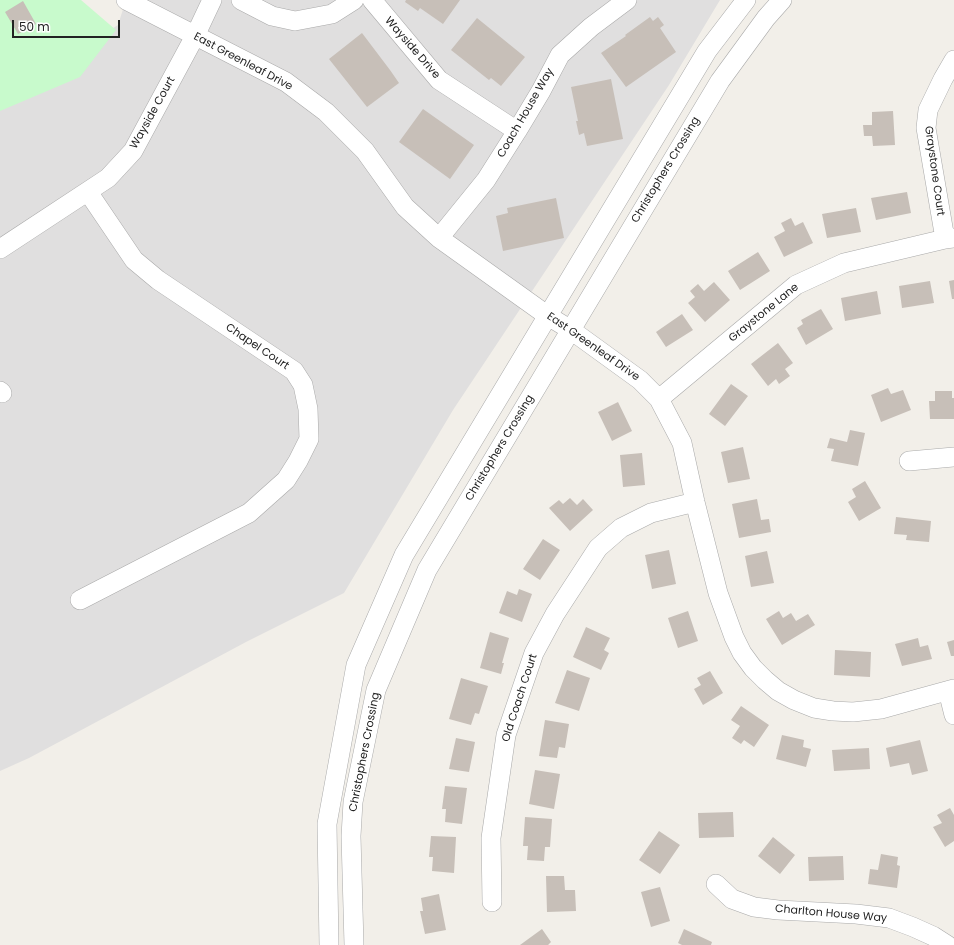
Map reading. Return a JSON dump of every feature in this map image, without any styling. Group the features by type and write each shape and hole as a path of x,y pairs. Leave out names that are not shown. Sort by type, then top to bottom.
{"street":[{"name":"East Greenleaf Drive","path":"126,0 286,82 326,112 365,151 405,207 439,238 640,380 659,398 682,443 718,593 734,637 742,653 764,680 778,691 794,700 814,708 833,712 853,712 881,709 951,690"},
{"name":"Wayside Court","path":"0,249 108,178 133,151 195,36 212,0"},
{"path":"241,0 272,16 295,22 332,14 354,0"},
{"name":"Wayside Drive","path":"372,0 439,80 517,131"},
{"name":"Coach House Way","path":"439,238 486,180 517,131 560,55 591,27 627,0"},
{"path":"329,945 327,824 356,665 404,555 707,51 746,0"},
{"name":"Christophers Crossing","path":"354,945 352,836 353,802 376,690 427,570 720,81 766,18 782,0"},
{"name":"Graystone Court","path":"949,239 926,128 928,110 954,60"},
{"name":"Chapel Court","path":"80,600 249,513 286,480 298,461 309,438 308,409 303,385 294,371 158,280 134,260 88,192"},
{"name":"Graystone Lane","path":"659,398 796,285 844,263 949,239"},
{"path":"909,461 954,457"},
{"name":"Old Coach Court","path":"492,902 491,838 506,735 534,653 556,614 598,548 621,528 651,513 695,502"},
{"path":"951,690 954,715"},
{"name":"Charlton House Way","path":"716,884 732,899 754,906 778,910 856,914 889,918 933,936 947,945"}],"shaded area":[{"path":"126,0 720,0 669,85 453,410 344,593 246,642 29,758 0,771 0,100 118,25"}],"green space":[{"path":"0,0 81,0 116,30 80,77 0,111"}],"building":[{"path":"406,0 460,0 443,24 420,8 418,11 405,2"},
{"path":"23,1 36,24 18,34 5,12"},
{"path":"650,17 653,21 658,17 664,25 660,28 676,52 626,87 601,53"},
{"path":"477,18 525,57 501,86 491,78 489,80 451,50"},
{"path":"362,33 399,83 367,107 329,59"},
{"path":"611,79 623,139 587,146 584,133 579,135 576,121 578,121 571,87"},
{"path":"423,109 474,145 450,179 399,142"},
{"path":"893,111 895,145 873,146 872,136 864,136 863,125 872,125 872,112"},
{"path":"907,192 911,213 876,220 871,198"},
{"path":"556,198 564,238 503,251 496,216 508,213 507,208"},
{"path":"856,208 861,232 827,238 822,214"},
{"path":"791,218 795,226 803,222 813,243 784,257 774,237 785,231 781,223"},
{"path":"758,252 770,271 740,290 728,271"},
{"path":"954,280 954,299 952,299 949,281"},
{"path":"930,281 934,303 902,308 899,286"},
{"path":"714,282 730,300 705,322 688,303 695,297 690,291 698,284 704,291"},
{"path":"877,291 881,314 845,321 841,298"},
{"path":"821,309 833,329 806,345 797,328 803,324 801,320"},
{"path":"682,314 693,330 666,347 656,332"},
{"path":"778,343 793,363 785,369 790,376 779,384 776,379 768,386 751,364"},
{"path":"731,384 748,396 725,426 709,414"},
{"path":"888,388 891,394 903,390 911,410 881,422 871,395"},
{"path":"935,391 952,391 952,398 954,398 954,419 930,419 929,401 935,401"},
{"path":"618,402 632,431 612,441 598,412"},
{"path":"850,430 865,433 858,466 831,461 834,449 827,448 830,438 847,442"},
{"path":"743,447 750,479 728,483 721,452"},
{"path":"642,453 645,485 623,487 620,455"},
{"path":"865,481 881,508 859,521 848,502 856,497 852,489"},
{"path":"570,498 577,505 583,499 593,510 570,531 549,508 559,500 563,504"},
{"path":"757,499 761,520 769,519 771,532 739,538 732,504"},
{"path":"896,517 931,521 929,542 906,540 907,535 894,534"},
{"path":"543,539 560,550 540,580 523,569"},
{"path":"669,550 676,584 652,589 645,555"},
{"path":"767,551 774,583 751,587 745,556"},
{"path":"519,589 532,594 522,622 499,613 507,591 517,595"},
{"path":"688,611 698,641 678,648 668,618"},
{"path":"779,611 783,618 791,613 796,621 808,614 815,625 782,645 766,619"},
{"path":"586,627 610,638 604,650 609,653 601,670 573,657"},
{"path":"490,632 509,638 502,663 504,663 501,674 480,668"},
{"path":"918,638 920,647 928,645 932,659 902,666 895,644"},
{"path":"954,640 954,656 951,656 947,642"},
{"path":"835,650 871,652 870,677 834,675"},
{"path":"567,670 590,678 579,711 555,703"},
{"path":"710,671 723,693 703,705 694,689 701,685 697,678"},
{"path":"461,678 488,686 479,714 475,713 471,725 449,719"},
{"path":"741,706 769,725 754,747 744,740 741,744 732,738 740,726 731,720"},
{"path":"545,720 569,724 565,748 559,747 557,758 539,756"},
{"path":"782,735 804,740 803,747 811,749 806,767 776,759"},
{"path":"456,738 475,742 469,772 449,769"},
{"path":"920,740 928,771 912,775 909,763 890,767 886,748"},
{"path":"869,748 870,769 834,771 832,750"},
{"path":"535,770 560,774 554,809 529,804"},
{"path":"445,786 467,788 462,824 445,822 446,809 442,809"},
{"path":"950,808 954,815 954,841 945,847 933,827 942,823 937,815"},
{"path":"733,812 734,837 699,838 698,813"},
{"path":"525,817 552,819 550,847 545,847 544,861 527,860 528,846 523,846"},
{"path":"659,831 680,845 660,874 639,860"},
{"path":"431,836 456,837 454,873 432,871 433,857 429,857"},
{"path":"773,837 795,855 780,874 758,856"},
{"path":"881,854 898,857 897,865 900,866 897,888 868,884 870,869 878,870"},
{"path":"843,856 844,880 809,881 808,857"},
{"path":"546,876 564,876 565,890 575,890 576,911 547,912"},
{"path":"660,887 670,921 651,927 641,892"},
{"path":"439,894 446,930 425,934 420,911 423,911 421,898"},
{"path":"542,929 551,942 548,945 520,945"},
{"path":"684,929 712,942 711,945 682,945 678,943"}]}
